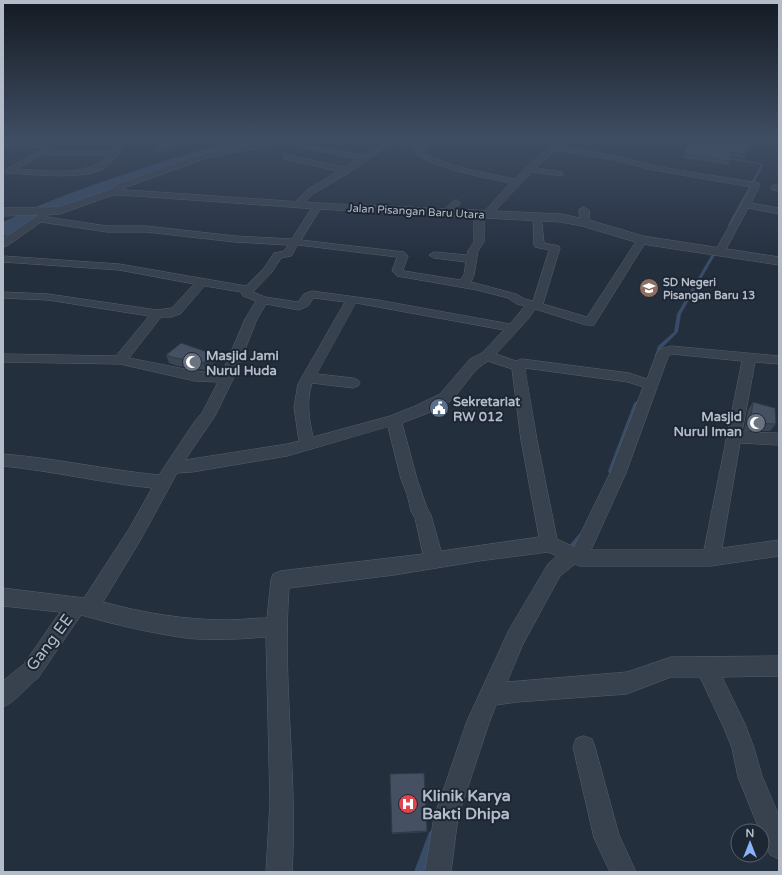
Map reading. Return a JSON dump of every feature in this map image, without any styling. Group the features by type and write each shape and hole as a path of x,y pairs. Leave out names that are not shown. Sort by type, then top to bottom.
{"street":[{"path":"112,192 121,186 141,179"},
{"path":"298,204 310,192 332,179"},
{"path":"503,179 516,182"},
{"path":"464,284 469,274 473,251 479,242 483,214 519,179"},
{"path":"714,252 744,204 752,185 716,179"},
{"name":"Jalan Pisangan Baru Utara","path":"3,212 26,211 45,214 112,192 445,215 534,214 585,223 642,240 779,261"},
{"path":"445,215 456,202"},
{"path":"744,204 779,211"},
{"path":"317,206 296,242 287,254 278,255 268,270 247,292 247,294 263,300 299,306 304,304 309,295 352,300 460,317 512,328"},
{"path":"584,210 585,223"},
{"path":"3,244 20,230 45,214 107,229 133,228 235,239 296,242 400,254 404,256 397,271 398,273 464,284 512,296 521,302 590,322 642,240"},
{"path":"172,468 286,450 394,420 445,398 475,362 487,356 535,305 555,248 539,245 534,214"},
{"path":"434,255 471,259"},
{"path":"3,259 119,267 150,271 249,290"},
{"path":"3,294 48,297 157,314 176,311 202,282"},
{"name":"Gang EE","path":"3,696 21,678 31,671 83,606 135,534 162,482 200,425 208,416 251,319 263,300"},
{"path":"307,444 300,403 301,396 308,378 352,300"},
{"path":"120,360 157,314"},
{"path":"567,552 580,554 618,473 649,384 662,355 665,352 671,350 779,360"},
{"path":"487,356 518,366 522,363 629,378 649,384"},
{"path":"3,358 120,360 195,376 226,378"},
{"path":"711,558 749,358"},
{"path":"438,872 446,818 470,741 516,637 554,570 568,559 530,440 518,366"},
{"path":"308,378 353,382"},
{"path":"394,420 409,479 415,494 419,511 423,515 434,561"},
{"path":"734,437 760,440 779,439"},
{"path":"4,462 56,467 120,478 162,482"},
{"path":"279,872 282,784 280,719 277,688 276,627 278,620 280,580 434,561 567,552 643,559 711,558 779,548"},
{"path":"3,597 47,600 83,606 126,618 187,628 227,630 276,627"},
{"path":"490,695 518,690 627,683 671,667 779,666"},
{"path":"706,667 734,724 743,748 750,777 779,846"},
{"path":"584,747 607,838 623,872"}],"building":[{"path":"181,343 213,354 203,363 166,355"},
{"path":"753,402 775,408 776,424 750,423"},
{"name":"Klinik Karya Bakti Dhipa","path":"424,773 427,831 392,833 390,774"}],"waterway":[{"path":"3,230 44,210 129,179"},
{"path":"730,225 755,179"},
{"path":"657,356 660,347 676,332 679,314 717,248"},
{"path":"611,471 637,403"},
{"path":"568,551 582,535"},
{"path":"419,872 432,835"}],"place":[{"name":"SD Negeri Pisangan Baru 13","path":"649,288"},
{"name":"Masjid Jami Nurul Huda","path":"192,362"},
{"name":"Sekretariat RW 012","path":"439,408"},
{"name":"Masjid Nurul Iman","path":"756,423"},
{"name":"Klinik Karya Bakti Dhipa","path":"408,804"}]}
